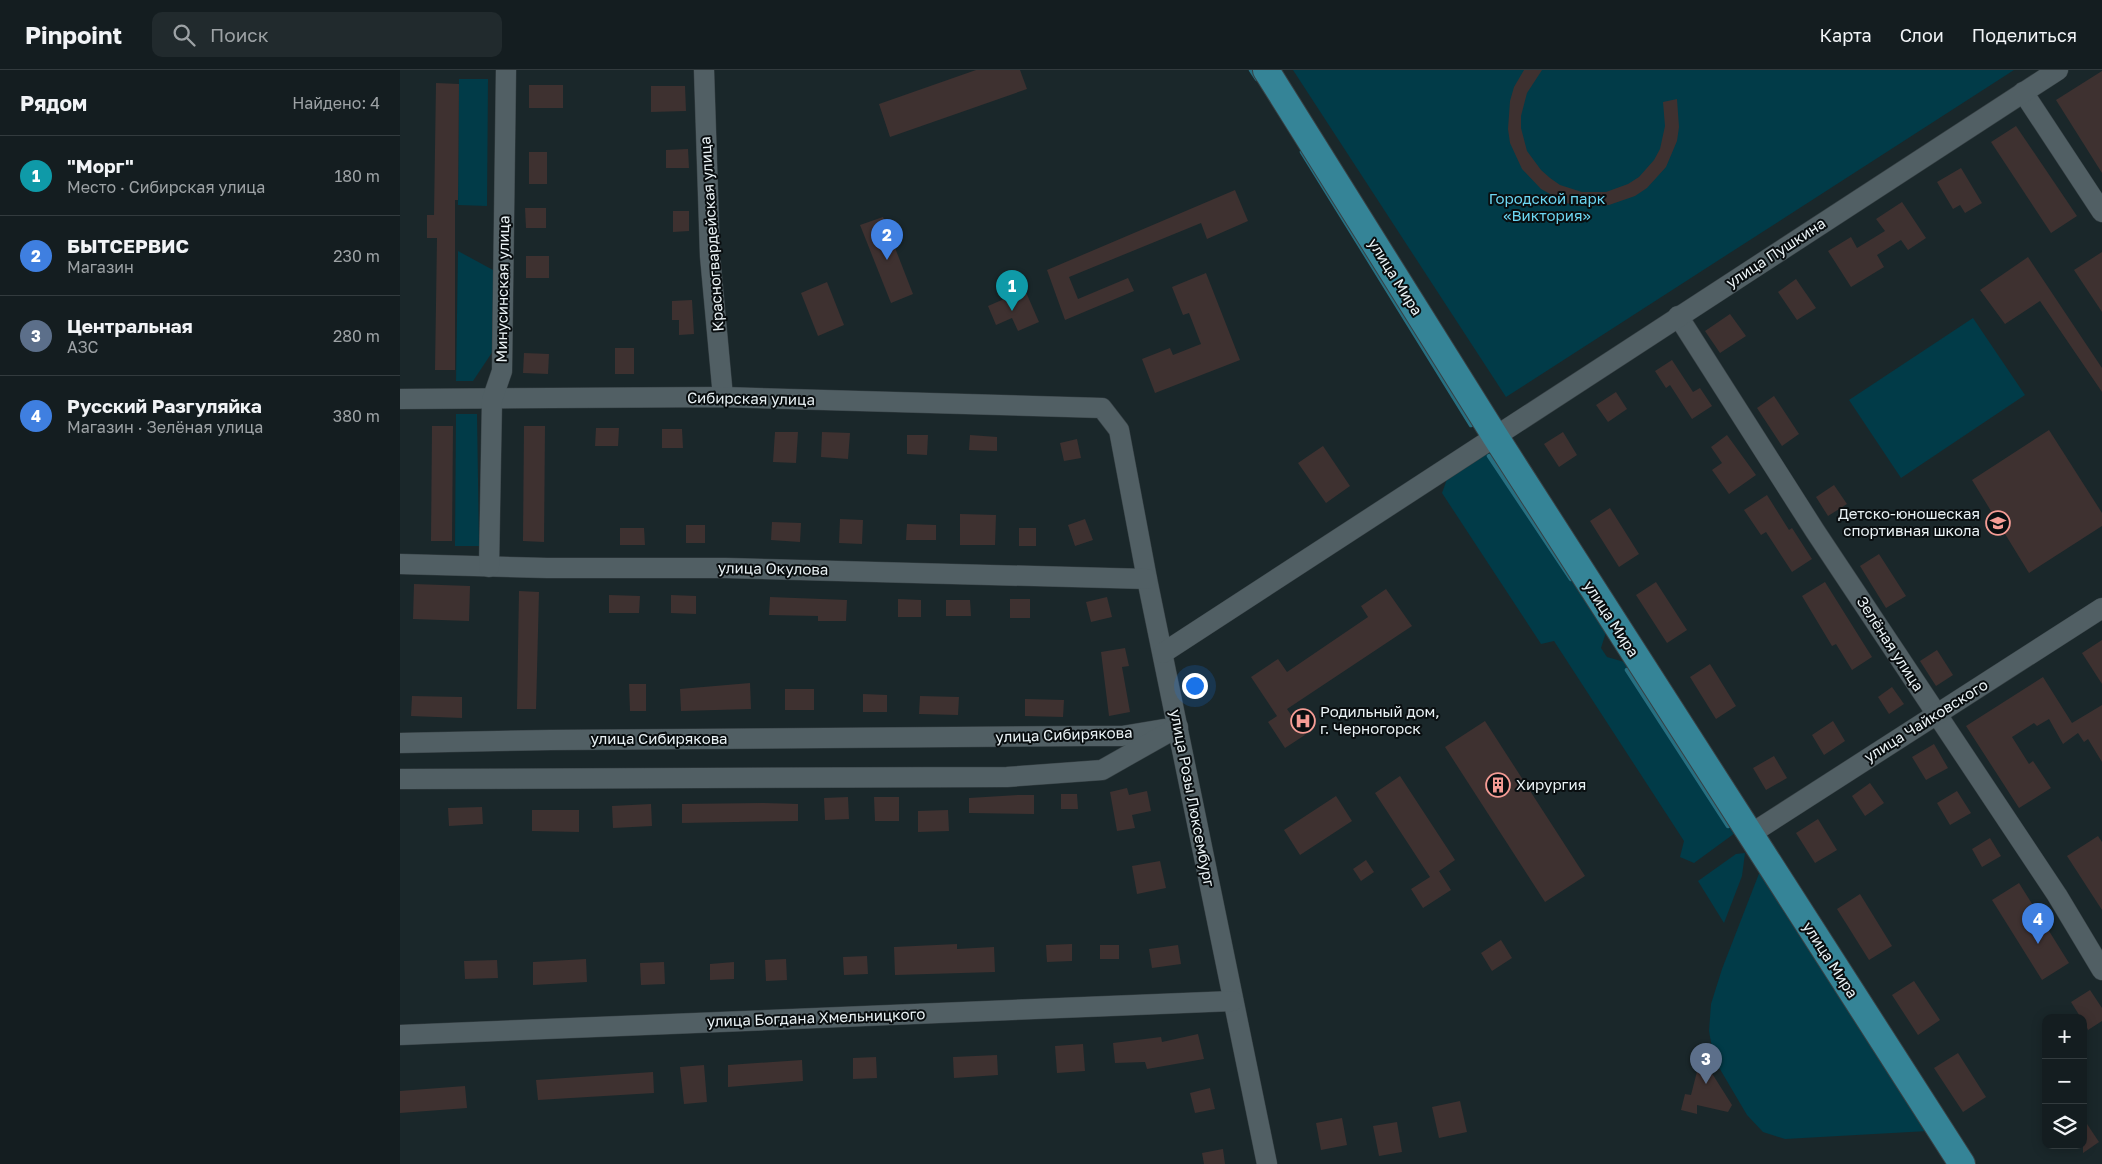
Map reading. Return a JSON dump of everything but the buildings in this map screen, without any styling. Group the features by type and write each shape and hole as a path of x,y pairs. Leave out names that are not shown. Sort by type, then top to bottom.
{"main road":[{"name":"улица Мира","path":"1266,70 1494,436 1962,1164"}],"street":[{"name":"Минусинская улица","path":"489,567 492,400 502,370 506,70"},
{"name":"Красногвардейская улица","path":"704,70 710,256 723,397"},
{"name":"улица Пушкина","path":"1163,653 2058,70"},
{"path":"2023,92 2102,212"},
{"name":"Зелёная улица","path":"1678,316 1815,532 2057,895 2102,970"},
{"name":"Сибирская улица","path":"400,399 492,400 723,397 1102,408"},
{"name":"улица Розы Люксембург","path":"1102,408 1119,430 1147,580 1267,1164"},
{"name":"улица Окулова","path":"400,564 489,567 726,568 1147,580"},
{"name":"улица Чайковского","path":"1749,835 2102,608"},
{"name":"улица Сибирякова","path":"400,743 551,740 1122,736 1178,727"},
{"name":"улица Сибирякова","path":"400,779 1017,776 1102,770 1178,727"},
{"name":"улица Богдана Хмельницкого","path":"400,1035 1233,1001"}],"green space":[{"name":"Городской парк «Виктория»","path":"1293,70 2014,70 1506,397"},
{"path":"459,79 488,79 487,206 458,205"},
{"path":"458,251 493,270 493,351 473,381 456,381"},
{"path":"1973,318 2025,395 1901,478 1849,400"},
{"path":"456,414 477,414 479,546 455,546"},
{"path":"1490,449 1607,629 1601,648 1607,657 1628,663 1735,833 1694,863 1680,857 1684,841 1554,641 1541,644 1442,493 1447,479"},
{"path":"1745,853 1742,876 1724,923 1698,881 1736,854"},
{"path":"1760,871 1928,1131 1785,1139 1763,1132 1747,1115 1714,1059 1709,1031 1711,1004 1722,969"}],"waterway":[{"path":"1251,70 1257,79"},
{"path":"1302,152 1471,425"},
{"path":"1489,456 1571,579"},
{"path":"1627,670 1728,826"}],"place":[{"name":"БЫТСЕРВИС","path":"887,260"},
{"name":"\"Морг\"","path":"1012,311"},
{"name":"Детско-юношеская спортивная школа","path":"1998,523"},
{"name":"Родильный дом, г. Черногорск","path":"1303,721"},
{"name":"Хирургия","path":"1498,785"},
{"name":"Русский Разгуляйка","path":"2038,944"},
{"name":"Центральная","path":"1706,1084"}]}
